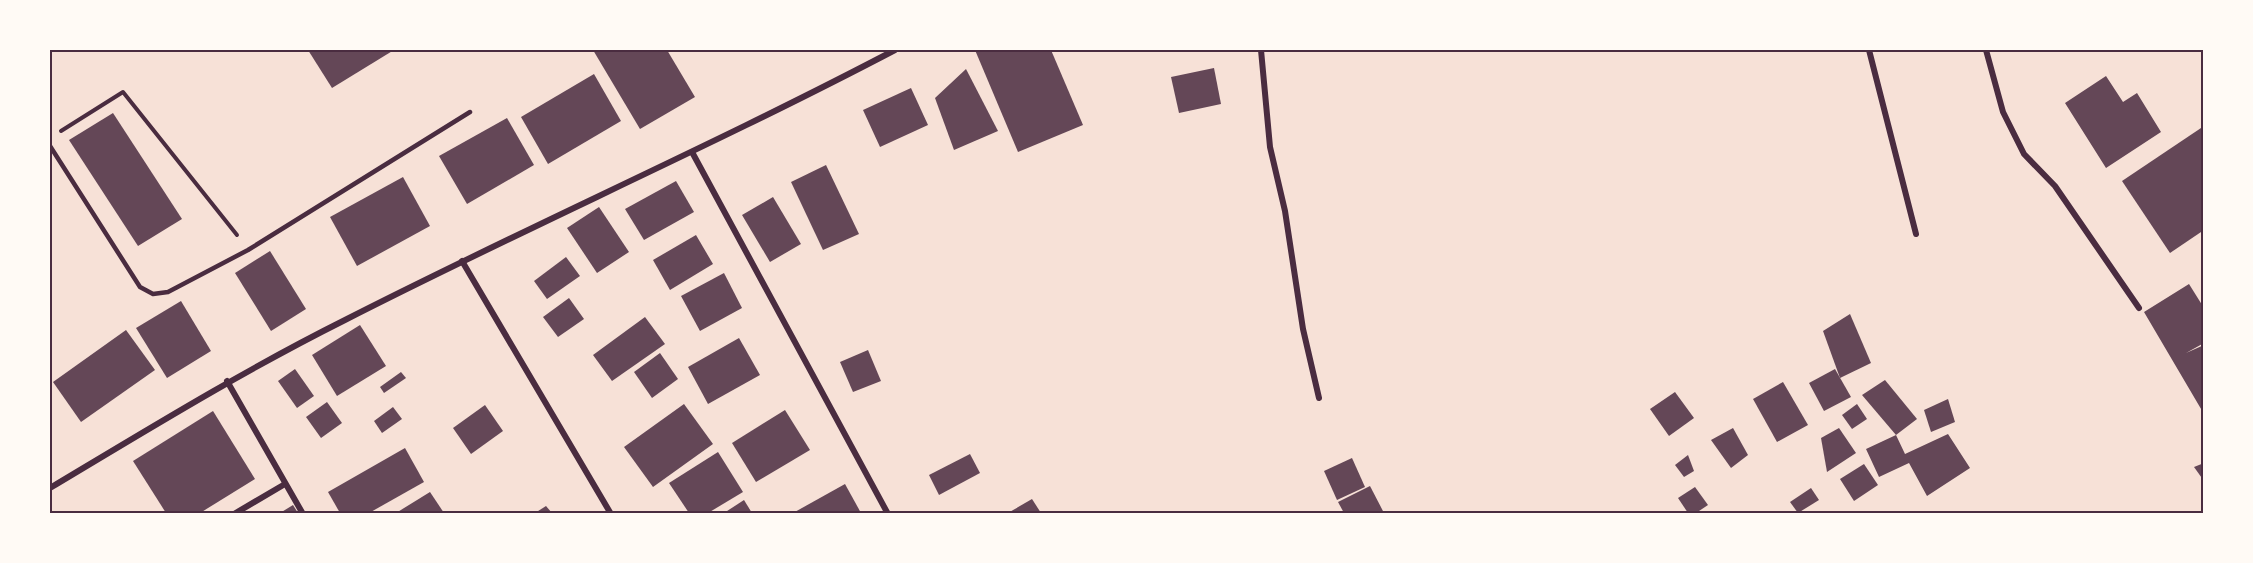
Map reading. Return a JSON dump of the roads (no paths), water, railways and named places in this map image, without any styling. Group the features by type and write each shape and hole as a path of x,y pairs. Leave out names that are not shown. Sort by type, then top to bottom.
{"street":[{"path":"50,488 227,381 462,261 692,152 895,50"},
{"path":"1261,50 1270,147 1285,211 1303,329 1318,398"},
{"path":"1869,50 1916,234"},
{"path":"1986,50 2003,112 2024,154 2055,186 2139,308"},
{"path":"692,152 888,513"},
{"path":"462,261 611,513"},
{"path":"227,381 303,513"},
{"path":"234,513 285,484"}],"lane":[{"path":"50,146 140,287 153,294 168,292 248,250 470,112"}]}
